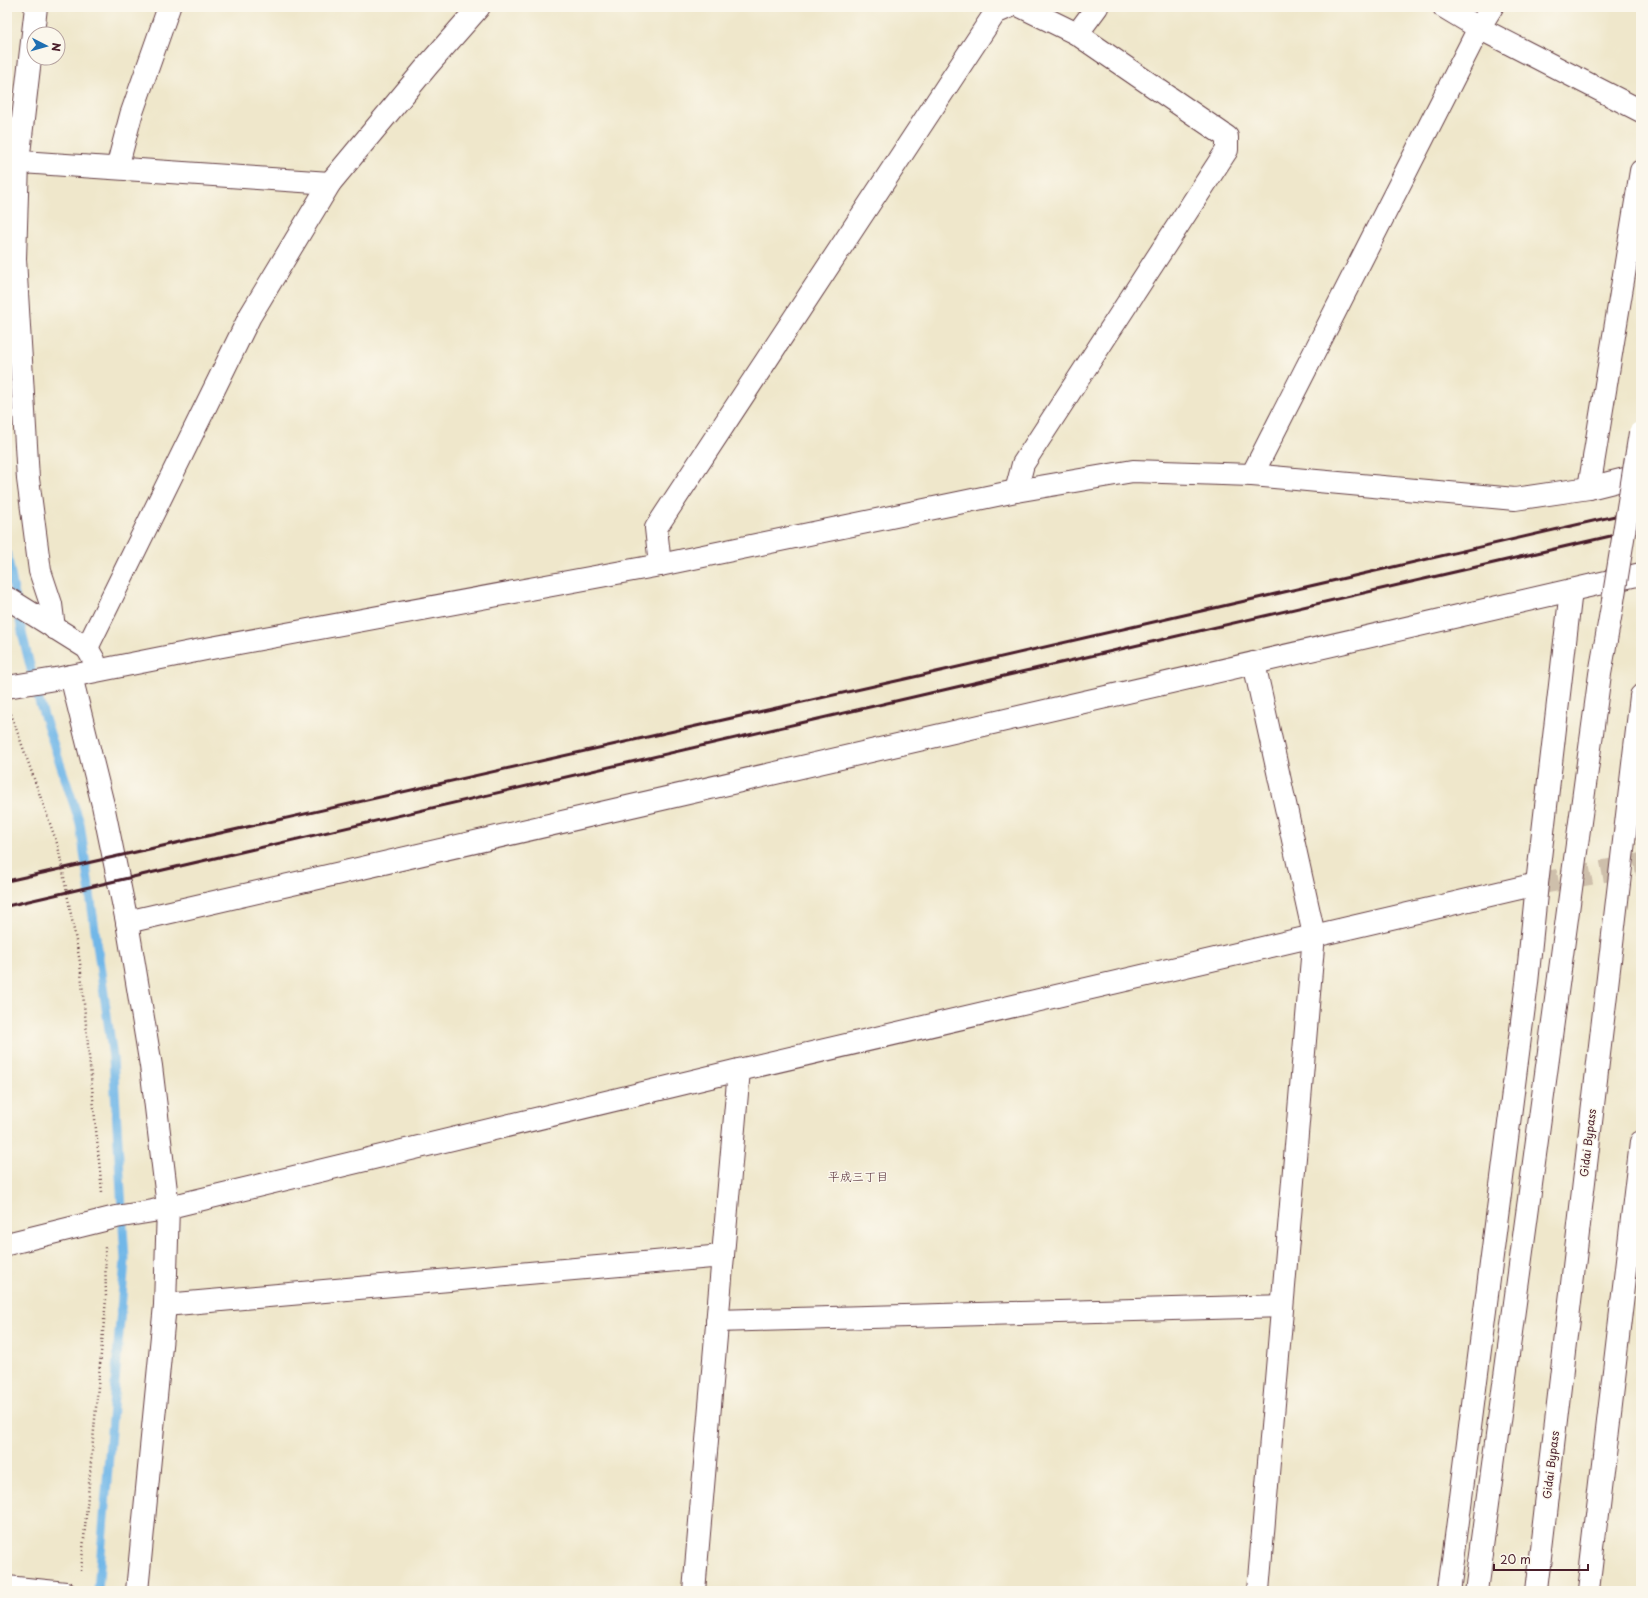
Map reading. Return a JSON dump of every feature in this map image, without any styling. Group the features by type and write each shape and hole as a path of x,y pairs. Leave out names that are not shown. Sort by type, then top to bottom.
{"main road":[{"path":"36,7 11,161 15,259 28,479 40,571 51,604 48,624"},
{"path":"117,168 131,115 169,7"},
{"path":"87,648 250,316 330,183 429,64 479,7"},
{"path":"660,564 656,528 995,13 1009,7"},
{"path":"1016,491 1023,464 1227,150 1227,137 1078,34 1022,7"},
{"path":"1078,34 1097,7"},
{"path":"1444,7 1479,28 1641,111"},
{"path":"1252,475 1479,28 1492,7"},
{"path":"11,161 330,183"},
{"path":"1589,488 1641,171"},
{"path":"1476,1591 1598,690 1641,431"},
{"path":"12,686 660,564 1016,491 1133,470 1252,475 1515,499 1589,488 1641,476"},
{"path":"127,922 1641,574"},
{"path":"1449,1591 1527,984 1571,590"},
{"path":"7,598 87,648 99,670"},
{"path":"1254,663 1314,935 1258,1591"},
{"path":"66,677 103,805 127,922 150,1066 165,1305 137,1591"},
{"name":"Gidai Bypass","path":"1536,1591 1641,696"},
{"path":"7,1244 111,1218 160,1209 739,1070 1537,884"},
{"path":"694,1591 739,1070"},
{"path":"1588,1591 1641,1142"},
{"path":"165,1305 723,1256"},
{"path":"717,1321 1282,1306"}],"lane":[{"path":"7,1585 66,1591"}],"path":[{"path":"10,712 58,846 80,962 111,1218 106,1299 80,1575"}],"waterway":[{"path":"7,554 23,637 38,698 80,823 113,1058 125,1260 98,1591"}],"tunnel":[{"path":"1537,884 1641,864"}],"railway":[{"path":"7,881 923,675 1641,510"},
{"path":"7,906 1641,529"}],"district":[{"name":"平成三丁目","path":"858,1177"}]}
